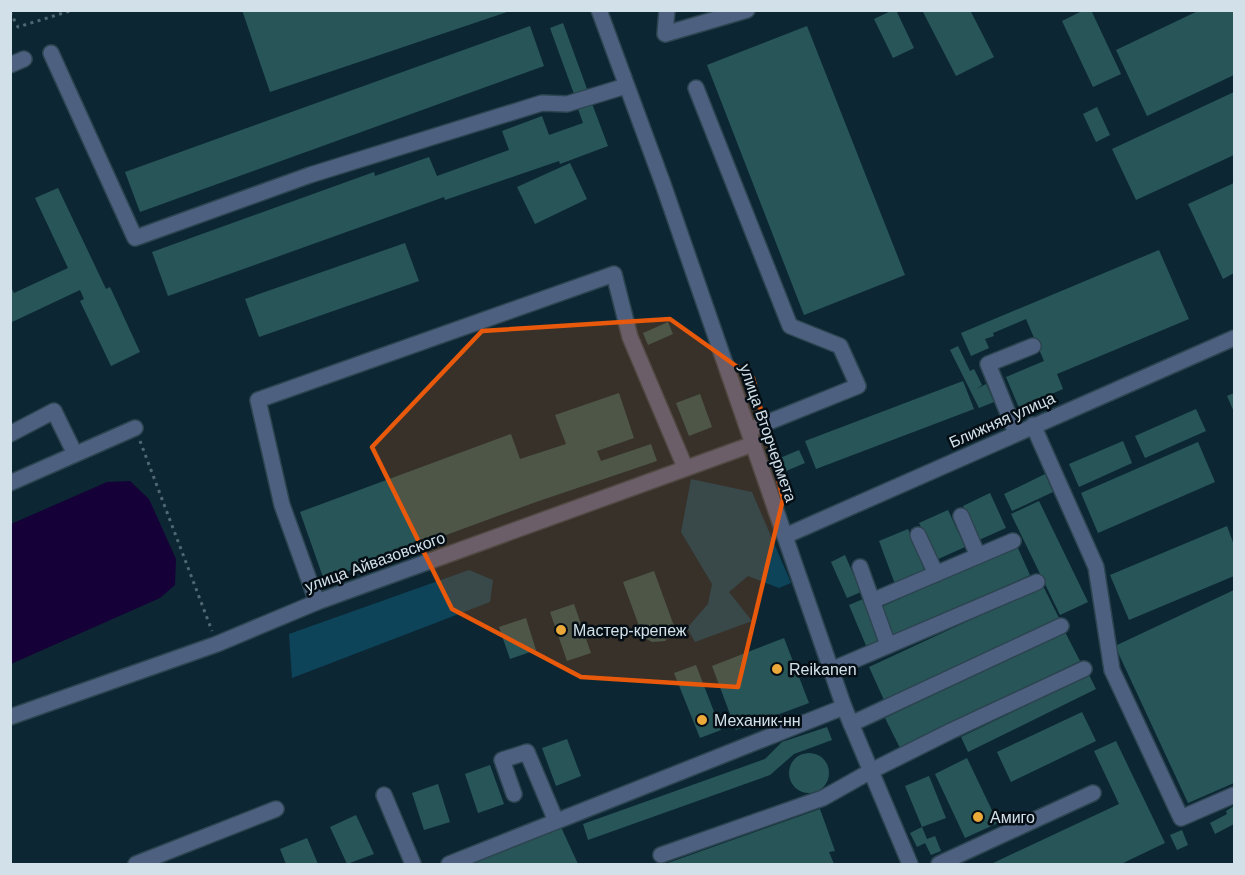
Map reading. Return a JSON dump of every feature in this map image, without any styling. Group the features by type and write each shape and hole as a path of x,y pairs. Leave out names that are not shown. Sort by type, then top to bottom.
{"street":[{"name":"улица Вторчермета","path":"599,10 663,184 844,707 910,864"},
{"path":"667,10 664,34 747,10"},
{"path":"51,53 135,238 310,175 542,103 567,104 626,86"},
{"name":"улица Айвазовского","path":"10,717 217,644 317,602 684,467 858,387 840,346 790,326 696,88"},
{"path":"317,602 282,505 258,400 614,274 630,337 684,467"},
{"name":"Ближняя улица","path":"785,536 1234,338"},
{"path":"1016,433 988,364 1033,346"},
{"path":"10,434 54,411 75,454"},
{"path":"1034,425 1096,567 1112,670 1181,818 1234,795"},
{"path":"10,483 135,428"},
{"path":"960,516 978,556"},
{"path":"918,535 936,574"},
{"path":"872,600 1013,541"},
{"path":"860,567 888,645"},
{"path":"831,670 1037,582"},
{"path":"851,724 1062,626"},
{"path":"661,855 823,798 871,771 1084,669"},
{"path":"449,864 844,707"},
{"path":"514,794 502,760 527,752 556,821"},
{"path":"939,864 1093,793"},
{"path":"384,795 413,864"},
{"path":"136,864 276,809"}],"path":[{"path":"10,12 18,27 74,10"},
{"path":"135,428 217,644"}],"highlighted area":[{"path":"670,319 753,378 783,499 738,687 581,677 452,609 372,447 482,331"}],"shaded area":[{"path":"691,479 752,492 791,583 779,588 748,576 729,592 752,621 695,642 687,628 708,604 712,584 681,532"},
{"path":"130,481 149,499 176,559 175,585 160,598 11,664 11,524 107,482"},
{"path":"469,570 493,580 490,602 292,678 289,634"}],"building":[{"path":"242,10 510,10 510,11 270,92"},
{"path":"896,10 914,48 893,58 874,19"},
{"path":"922,10 970,10 994,57 956,76"},
{"path":"1084,10 1091,10 1121,74 1093,87 1062,21"},
{"path":"1200,10 1234,10 1234,75 1147,116 1116,50"},
{"path":"563,23 587,89 574,94 550,28"},
{"path":"530,26 544,66 140,212 125,172"},
{"path":"807,26 905,275 804,315 707,65"},
{"path":"1234,92 1234,155 1136,200 1112,149"},
{"path":"591,101 608,146 560,164 559,161 445,200 444,197 168,296 152,252 374,172 375,176 429,157 437,176 509,150 502,131 542,116 549,135 583,123 577,106"},
{"path":"1097,107 1110,135 1096,142 1083,114"},
{"path":"570,163 587,199 535,224 517,187"},
{"path":"1234,183 1234,273 1223,279 1188,204"},
{"path":"58,188 106,289 110,287 140,352 111,366 80,301 84,299 80,290 10,323 10,285 14,293 68,268 35,198"},
{"path":"405,243 419,281 259,337 245,299"},
{"path":"1159,250 1189,319 1057,374 1063,389 1019,408 1006,377 1044,361 1026,319 993,333 994,336 985,339 989,348 971,356 961,333"},
{"path":"668,322 673,334 648,345 643,333"},
{"path":"958,346 970,371 974,369 982,385 976,389 986,384 994,402 979,408 950,350"},
{"path":"963,381 974,409 816,469 805,441"},
{"path":"619,393 634,438 597,451 601,461 651,444 657,461 536,502 324,580 300,512 511,434 520,459 566,444 555,415"},
{"path":"1234,393 1234,412 1227,396"},
{"path":"700,394 712,427 689,436 676,403"},
{"path":"1196,409 1206,431 1145,458 1135,436"},
{"path":"1123,441 1132,463 1079,487 1069,464"},
{"path":"1198,442 1215,482 1098,533 1081,493"},
{"path":"799,450 805,463 779,474 773,461"},
{"path":"1045,474 1053,492 1012,511 1004,494"},
{"path":"990,493 1006,528 979,540 963,506"},
{"path":"1039,501 1088,602 1060,615 1011,514"},
{"path":"948,510 965,547 936,560 919,523"},
{"path":"1227,526 1234,545 1234,576 1129,620 1110,575"},
{"path":"908,529 925,572 895,584 879,541"},
{"path":"1017,546 1030,575 892,637 879,608"},
{"path":"845,555 861,592 847,598 831,562"},
{"path":"654,571 674,626 672,634 665,641 652,642 643,637 623,582"},
{"path":"1043,586 1059,618 884,700 869,667"},
{"path":"1234,590 1234,783 1188,803 1115,646"},
{"path":"863,599 881,643 867,648 849,605"},
{"path":"574,604 591,653 567,661 550,612"},
{"path":"526,618 536,650 510,659 499,627"},
{"path":"1065,632 1080,661 900,748 885,718"},
{"path":"784,638 809,703 736,730 712,666"},
{"path":"696,665 721,730 700,738 674,673"},
{"path":"1089,675 1096,689 968,752 961,737"},
{"path":"1082,712 1096,741 1011,782 997,752"},
{"path":"827,727 832,740 794,754 770,775 588,840 583,824 765,759 782,742"},
{"path":"567,739 581,776 556,786 542,748"},
{"path":"1116,741 1165,843 1121,864 991,864 1119,804 1094,751"},
{"path":"809,753 823,759 829,773 823,787 809,793 795,787 789,773 795,759"},
{"path":"967,758 998,823 965,838 935,774"},
{"path":"490,765 504,804 478,813 465,774"},
{"path":"929,776 946,818 922,827 905,786"},
{"path":"438,784 450,822 424,830 412,793"},
{"path":"1234,806 1234,824 1215,834 1210,823 1227,814 1226,811"},
{"path":"820,809 835,851 829,852 834,864 665,864"},
{"path":"356,815 374,854 347,864 330,827"},
{"path":"560,825 578,864 471,864"},
{"path":"922,827 927,839 935,836 941,851 931,855 925,843 917,847 910,833"},
{"path":"1182,830 1188,845 1177,850 1170,835"},
{"path":"307,838 318,864 286,864 280,849"}],"place":[{"name":"Мастер-крепеж","path":"561,630"},
{"name":"Reikanen","path":"777,669"},
{"name":"Механик-нн","path":"702,720"},
{"name":"Амиго","path":"978,817"}]}
